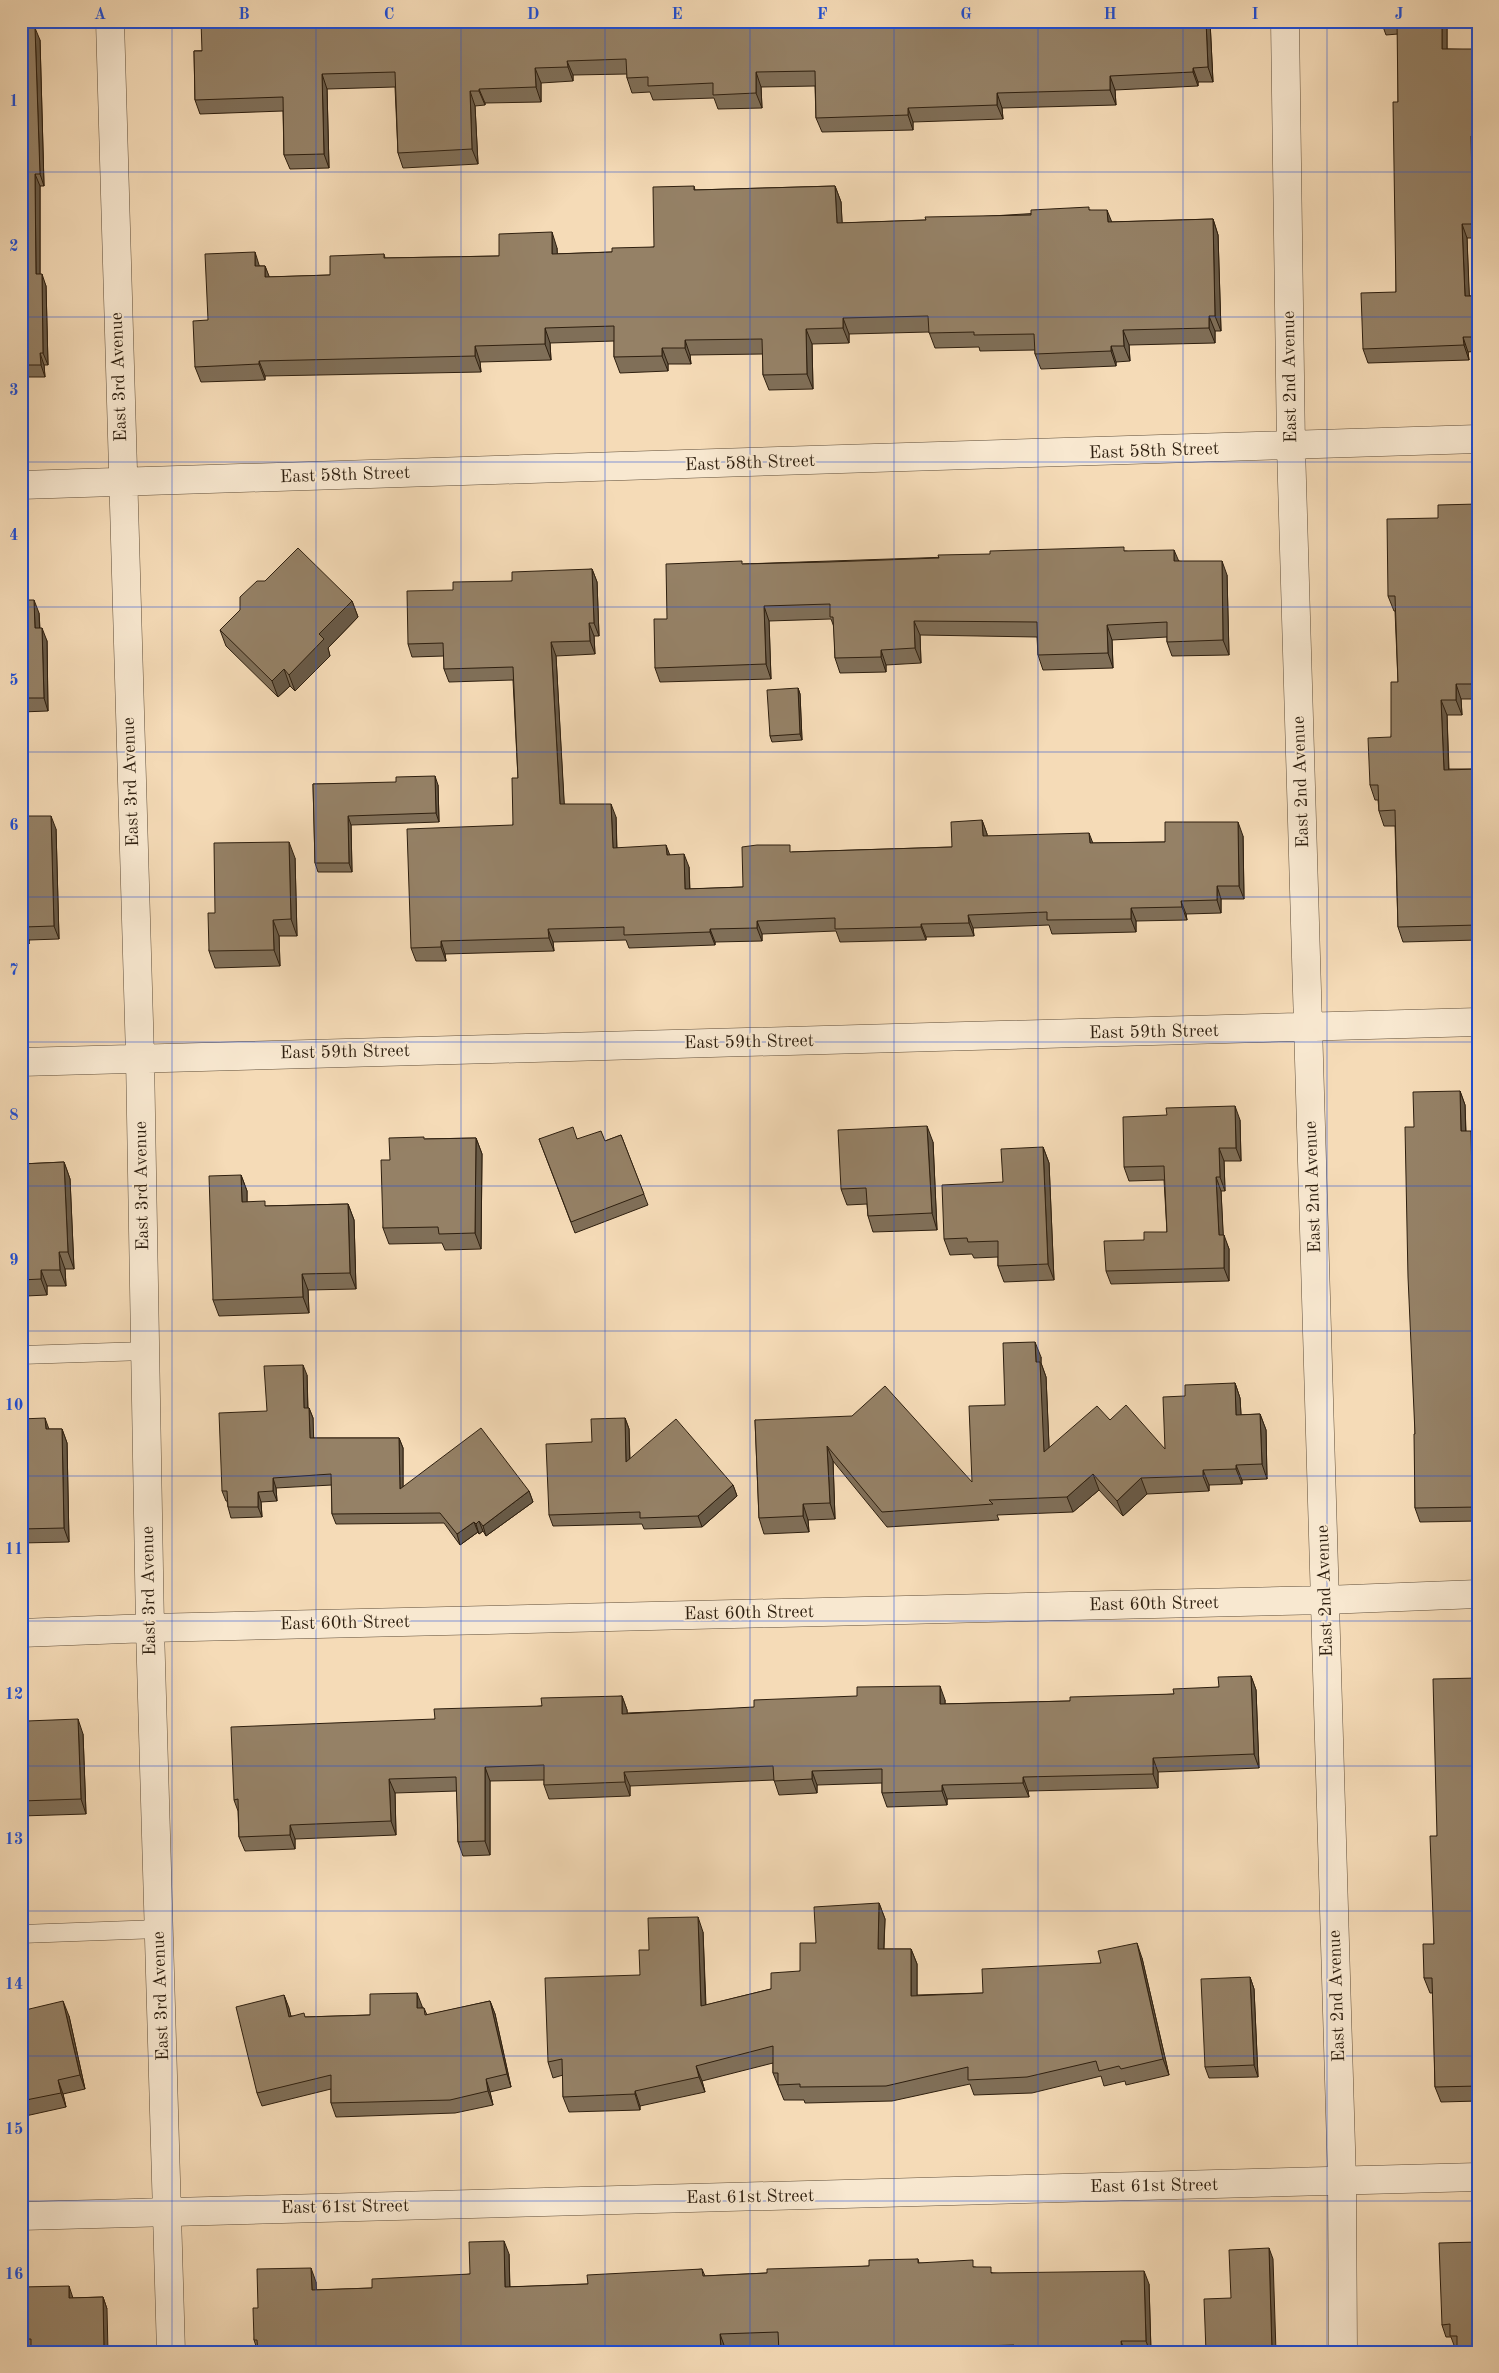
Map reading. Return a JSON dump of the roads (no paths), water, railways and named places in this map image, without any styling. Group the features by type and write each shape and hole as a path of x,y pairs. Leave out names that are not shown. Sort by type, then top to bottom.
{"street":[{"name":"East 3rd Avenue","path":"110,21 140,1058 150,1628 171,2352"},
{"name":"East 2nd Avenue","path":"1286,21 1290,446 1342,2181 1343,2352"},
{"name":"East 58th Street","path":"21,485 1478,439"},
{"name":"East 59th Street","path":"21,1062 1478,1022"},
{"name":"East 60th Street","path":"21,1633 150,1628 1325,1600 1478,1594"},
{"name":"East 61st Street","path":"21,2216 1478,2177"}],"lane":[{"path":"21,1355 145,1351"},
{"path":"21,1934 159,1929"}]}
